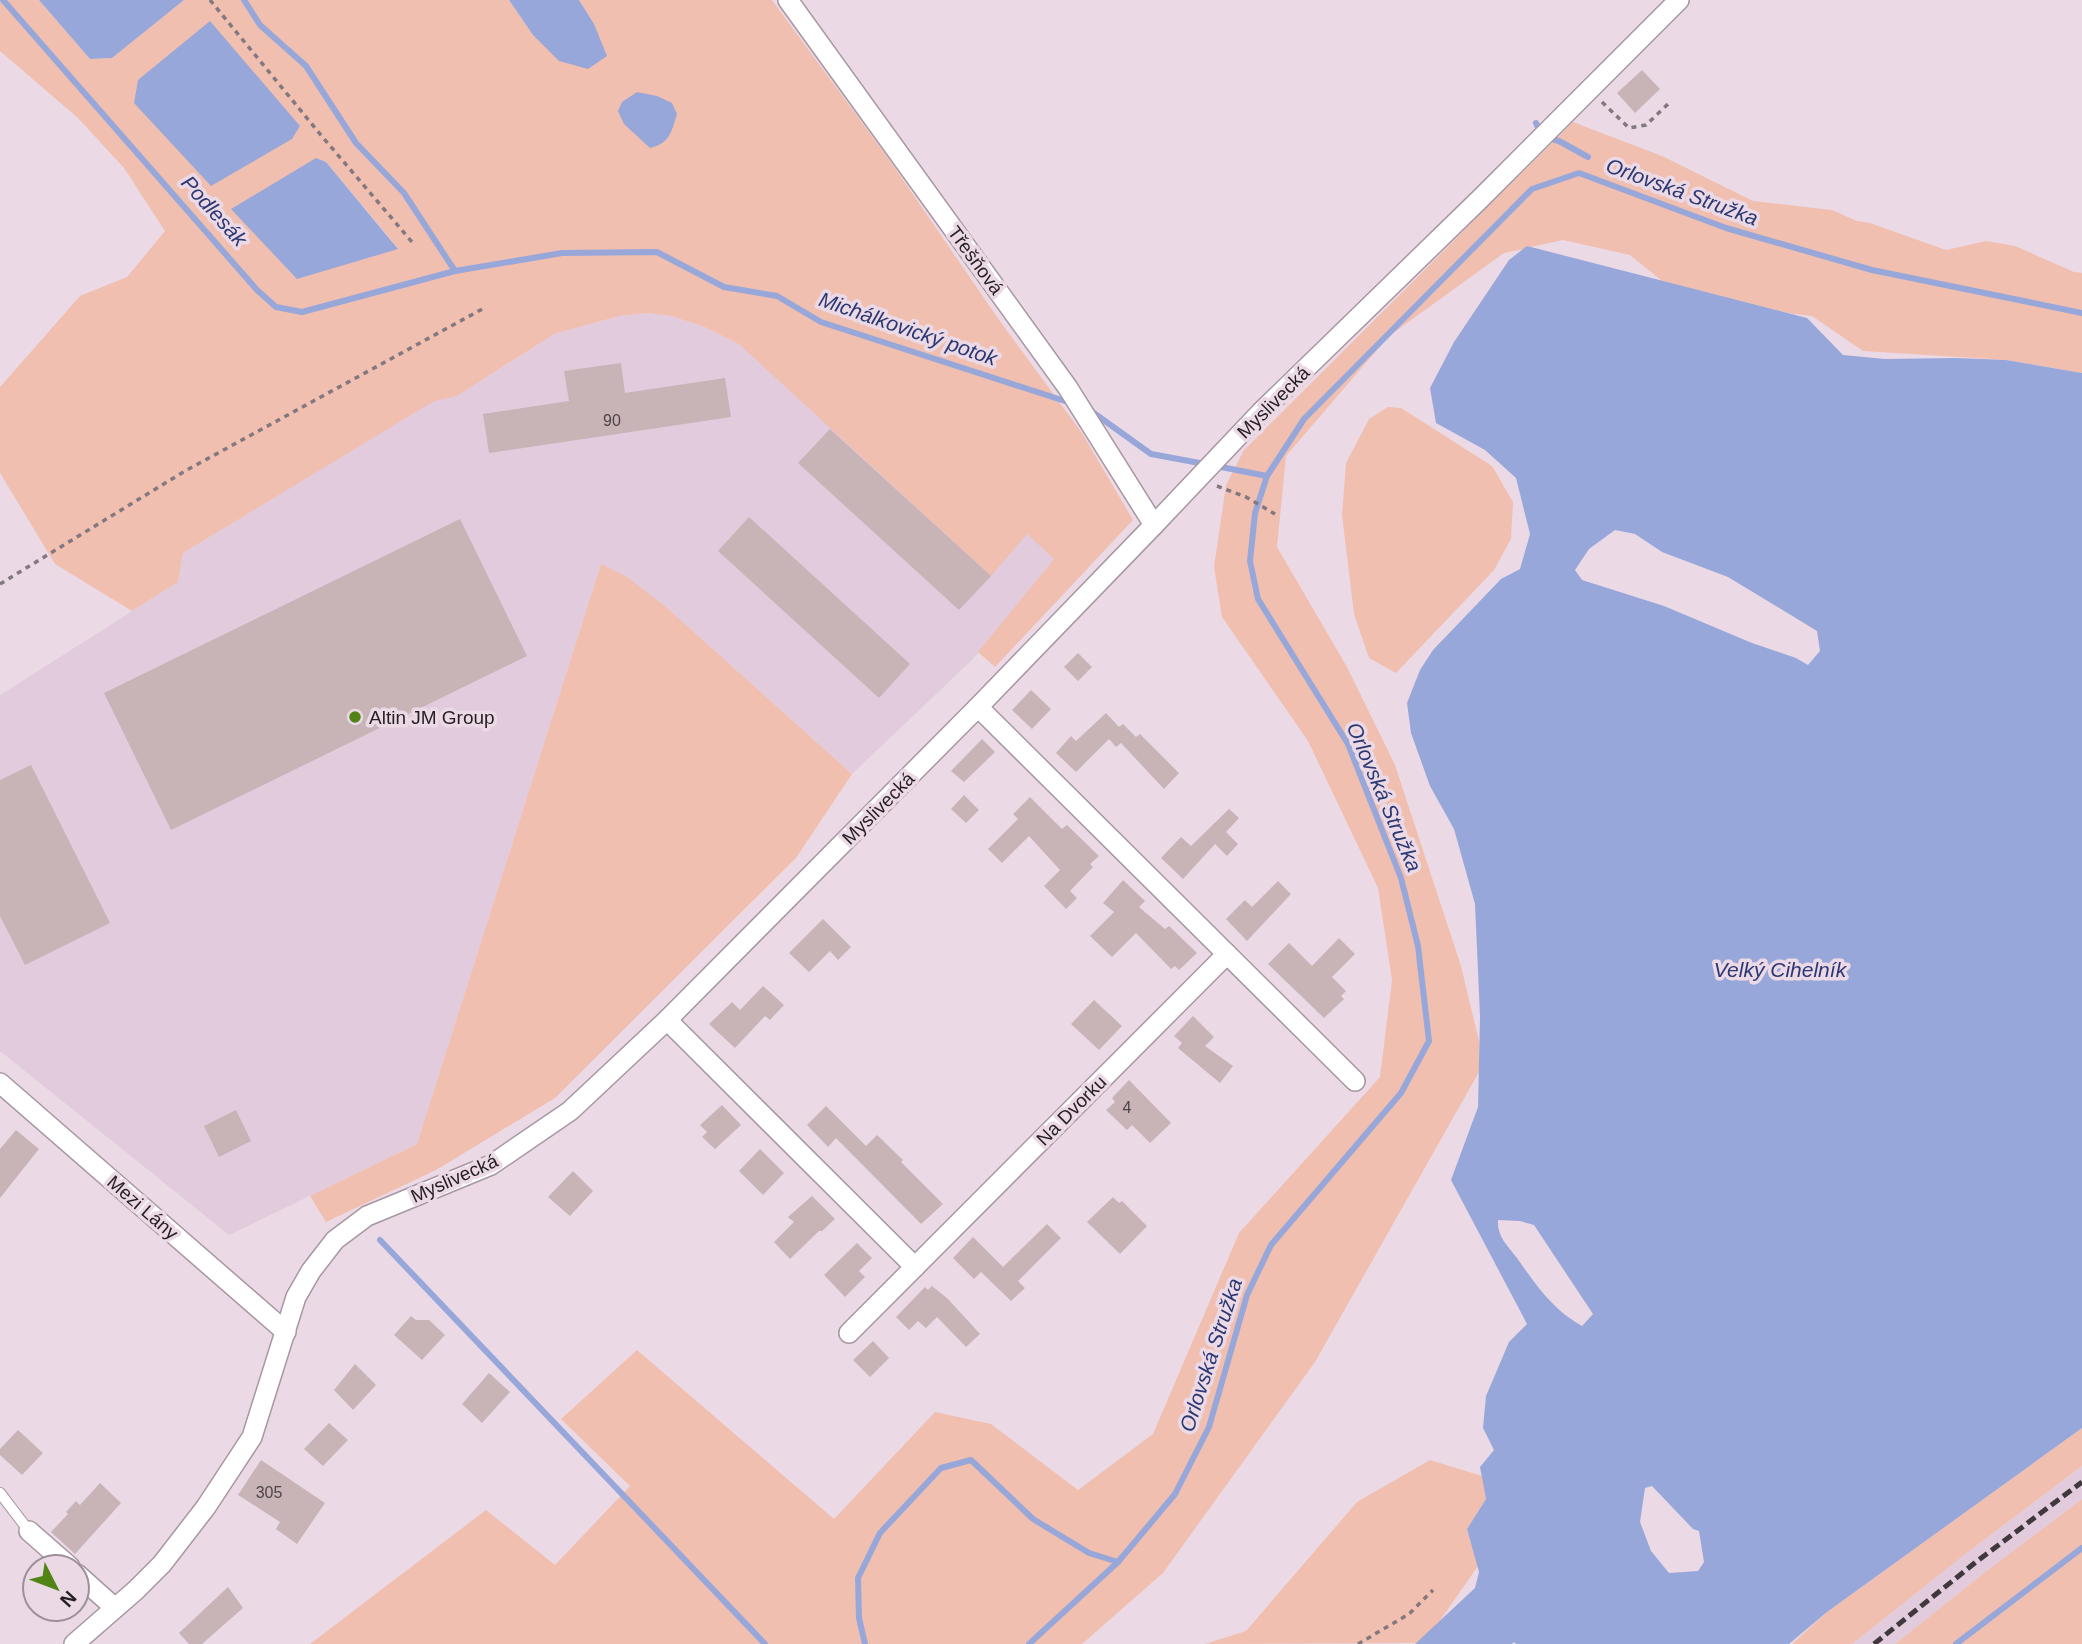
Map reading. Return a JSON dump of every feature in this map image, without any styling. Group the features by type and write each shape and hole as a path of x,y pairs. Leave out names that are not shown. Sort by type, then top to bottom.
{"street":[{"name":"Třešňová","path":"788,0 1068,388 1154,525"},
{"name":"Myslivecká","path":"74,1644 162,1564 206,1507 252,1437 296,1297 311,1271 335,1240 367,1216 491,1165 570,1111 667,1020 978,707 1261,412 1679,0"},
{"path":"978,707 1355,1081"},
{"name":"Na Dvorku","path":"849,1333 1227,954"},
{"path":"667,1020 915,1267"},
{"name":"Mezi Lány","path":"0,1083 286,1332"},
{"path":"29,1531 53,1553"},
{"path":"91,1587 115,1608"}],"lane":[{"path":"0,1493 29,1531"}],"path":[{"path":"210,0 412,243"},
{"path":"1589,89 1629,128 1646,125 1668,104"},
{"path":"0,584 185,471 486,307"},
{"path":"1196,481 1246,497 1275,514"},
{"path":"1358,1644 1409,1614 1433,1590"}],"shaded area":[{"path":"0,0 39,0 90,59 112,58 184,0 509,0 533,35 594,24 579,0 772,0 888,158 997,317 1082,433 1133,520 995,667 978,652 1054,559 1027,534 991,576 739,344 705,327 671,316 648,313 619,316 554,334 457,396 434,401 183,553 178,582 132,611 55,564 0,473 0,387 80,296 127,277 165,231 124,168 78,118 0,51","holes":["316,158 326,162 398,248"]},
{"path":"1573,122 1662,156 1753,201 1832,210 1857,221 1870,223 1946,250 1986,241 2015,246 2082,273 2082,373 2006,360 1863,351 1812,316 1788,313 1662,281 1630,255 1563,240 1504,253 1389,336 1286,456 1277,547 1347,667 1395,765 1461,966 1479,1041 1479,1072 1315,1362 1163,1573 1082,1644 310,1644 486,1510 555,1565 630,1486 561,1419 637,1350 834,1519 935,1412 991,1424 1078,1490 1153,1434 1239,1233 1380,1077 1392,980 1378,888 1308,741 1222,617 1214,567 1226,485 1244,450"},
{"path":"648,313 671,316 705,327 739,343 991,575 1027,533 1054,559 973,659 852,774 666,607 601,564 417,1144 229,1235 0,1051 0,695 178,582 183,553 434,400 457,396 554,334 619,316"},
{"path":"1388,407 1401,408 1492,466 1513,502 1511,539 1494,570 1396,673 1369,658 1354,614 1342,515 1346,463 1369,419"},
{"path":"601,564 627,577 666,607 852,774 796,858 555,1098 436,1170 326,1222 310,1196 417,1144"},
{"path":"2082,1428 2082,1466 1852,1644 1792,1644 1827,1612"},
{"path":"1430,1460 1482,1476 1486,1499 1467,1529 1478,1566 1439,1622 1418,1643 1205,1644 1246,1631 1357,1502"},
{"path":"2082,1466 2082,1499 1895,1644 1852,1644 1968,1552"},
{"path":"2082,1499 2082,1644 1895,1644 1984,1573"}],"water":[{"path":"39,0 184,0 112,58 90,59"},
{"path":"509,0 579,0 594,24 607,56 588,69 559,61 533,35"},
{"path":"210,21 300,126 292,139 211,186 134,103 138,80"},
{"path":"637,92 657,96 672,103 677,114 666,140 657,146 650,148 624,124 618,111 622,102"},
{"path":"316,158 326,162 398,249 297,279 231,209"},
{"name":"Velký Cihelník","path":"1527,246 1807,318 1843,355 1885,359 2006,360 2082,373 2082,1428 1827,1612 1789,1644 1415,1644 1475,1588 1479,1572 1467,1529 1486,1499 1480,1467 1494,1450 1483,1428 1486,1396 1509,1342 1527,1324 1451,1180 1478,1107 1480,1016 1475,904 1454,829 1430,786 1411,733 1407,703 1420,670 1433,650 1501,579 1520,569 1530,534 1516,478 1485,450 1436,423 1430,388 1454,342 1509,260","holes":["1615,530 1635,534 1662,552 1728,577 1817,631 1820,651 1808,665 1664,606 1582,580 1575,570 1589,549","1498,1220 1534,1225 1593,1314 1582,1326 1546,1296 1499,1231","1652,1486 1693,1529 1699,1531 1704,1562 1698,1571 1669,1573 1651,1551 1640,1522 1645,1488"]}],"building":[{"path":"1642,70 1660,89 1635,113 1617,93"},
{"path":"621,363 625,393 725,378 731,417 489,453 483,414 569,401 564,371"},
{"path":"830,429 991,576 959,610 798,463"},
{"path":"749,517 910,664 879,698 718,551"},
{"path":"460,519 527,656 171,830 104,693"},
{"path":"1078,653 1092,667 1078,681 1064,667"},
{"path":"1031,690 1051,709 1032,729 1012,710"},
{"path":"1106,713 1119,727 1123,724 1136,737 1140,734 1179,773 1164,789 1121,743 1116,747 1109,739 1076,772 1056,753 1071,736 1076,741"},
{"path":"982,739 995,752 964,782 951,771"},
{"path":"31,765 110,923 25,965 0,916 0,780"},
{"path":"964,795 979,810 966,823 951,809"},
{"path":"1030,797 1062,829 1067,825 1099,856 1090,864 1093,867 1070,891 1077,898 1066,909 1044,886 1060,870 1029,836 1002,863 988,849 1018,819 1013,814"},
{"path":"1229,809 1239,818 1226,832 1238,844 1227,856 1215,844 1183,879 1161,858 1181,837 1191,846"},
{"path":"1123,880 1145,901 1139,907 1165,929 1169,926 1197,953 1179,970 1175,966 1171,969 1136,933 1112,957 1090,936 1114,912 1103,903"},
{"path":"1278,881 1291,894 1247,941 1226,919 1245,900 1252,907"},
{"path":"823,919 851,947 838,960 830,951 809,972 789,953"},
{"path":"1339,938 1355,954 1332,977 1346,991 1341,996 1344,999 1324,1018 1268,964 1289,943 1312,966"},
{"path":"763,986 784,1005 770,1020 765,1016 735,1048 709,1024 732,1002 740,1010"},
{"path":"1094,1000 1122,1026 1099,1050 1071,1024"},
{"path":"1193,1016 1214,1037 1205,1046 1233,1066 1220,1083 1178,1048 1182,1043 1174,1036"},
{"path":"1129,1080 1171,1123 1150,1143 1132,1125 1127,1130 1106,1110 1115,1102 1112,1098"},
{"path":"722,1105 741,1125 715,1149 702,1137 707,1132 700,1125"},
{"path":"826,1106 866,1146 877,1135 943,1204 921,1224 836,1138 828,1147 807,1125"},
{"path":"236,1110 251,1141 219,1157 204,1126"},
{"path":"16,1130 39,1149 0,1198 0,1149"},
{"path":"760,1149 784,1173 763,1195 739,1171"},
{"path":"573,1171 593,1191 570,1216 548,1197"},
{"path":"812,1196 835,1219 790,1259 774,1242 794,1222 788,1217"},
{"path":"1113,1197 1119,1203 1122,1201 1147,1226 1120,1254 1087,1222"},
{"path":"1047,1224 1061,1238 1018,1281 1025,1288 1011,1301 981,1272 974,1279 953,1258 973,1237 1003,1267"},
{"path":"857,1243 872,1258 859,1271 865,1277 845,1297 824,1275"},
{"path":"932,1286 948,1299 980,1334 966,1347 937,1317 926,1328 918,1321 909,1330 896,1317 925,1287 928,1290"},
{"path":"411,1316 416,1320 429,1320 445,1335 422,1360 394,1335"},
{"path":"873,1341 889,1358 870,1377 853,1360"},
{"path":"355,1364 376,1385 353,1410 334,1390"},
{"path":"489,1373 510,1392 482,1423 462,1404"},
{"path":"329,1423 348,1440 323,1466 304,1449"},
{"path":"18,1430 43,1453 22,1475 0,1455 0,1449"},
{"path":"261,1460 325,1503 297,1544 276,1529 280,1522 238,1495"},
{"path":"100,1483 121,1503 74,1553 51,1532 76,1501 80,1505"},
{"path":"228,1587 243,1608 202,1644 189,1644 179,1633"}],"waterway":[{"name":"Podlesák","path":"3,0 257,290 276,307 302,312 455,271"},
{"name":"Michálkovický potok","path":"244,0 260,25 306,66 356,143 404,193 455,271 562,253 657,252 724,287 777,296 821,322 1071,403"},
{"name":"Michálkovický potok","path":"1536,123 1542,136 1559,141 1588,157"},
{"name":"Orlovská Stružka","path":"865,1644 859,1618 858,1578 880,1533 941,1468 971,1460 1033,1519 1089,1553 1118,1562 1175,1494 1209,1427 1247,1295 1271,1245 1401,1093 1429,1041 1418,946 1401,878 1348,744 1258,599 1250,561 1255,513 1267,476 1304,419 1532,189 1579,173 1726,228 1872,270 2082,313"},
{"name":"Michálkovický potok","path":"1091,411 1151,454 1205,464"},
{"name":"Michálkovický potok","path":"1216,466 1267,476"},
{"path":"380,1240 765,1644"},
{"path":"1956,1644 2082,1548"},
{"path":"1029,1644 1118,1562"}],"railway":[{"path":"1874,1644 2082,1482"}],"place":[{"name":"Altin JM Group","path":"355,717"}]}
